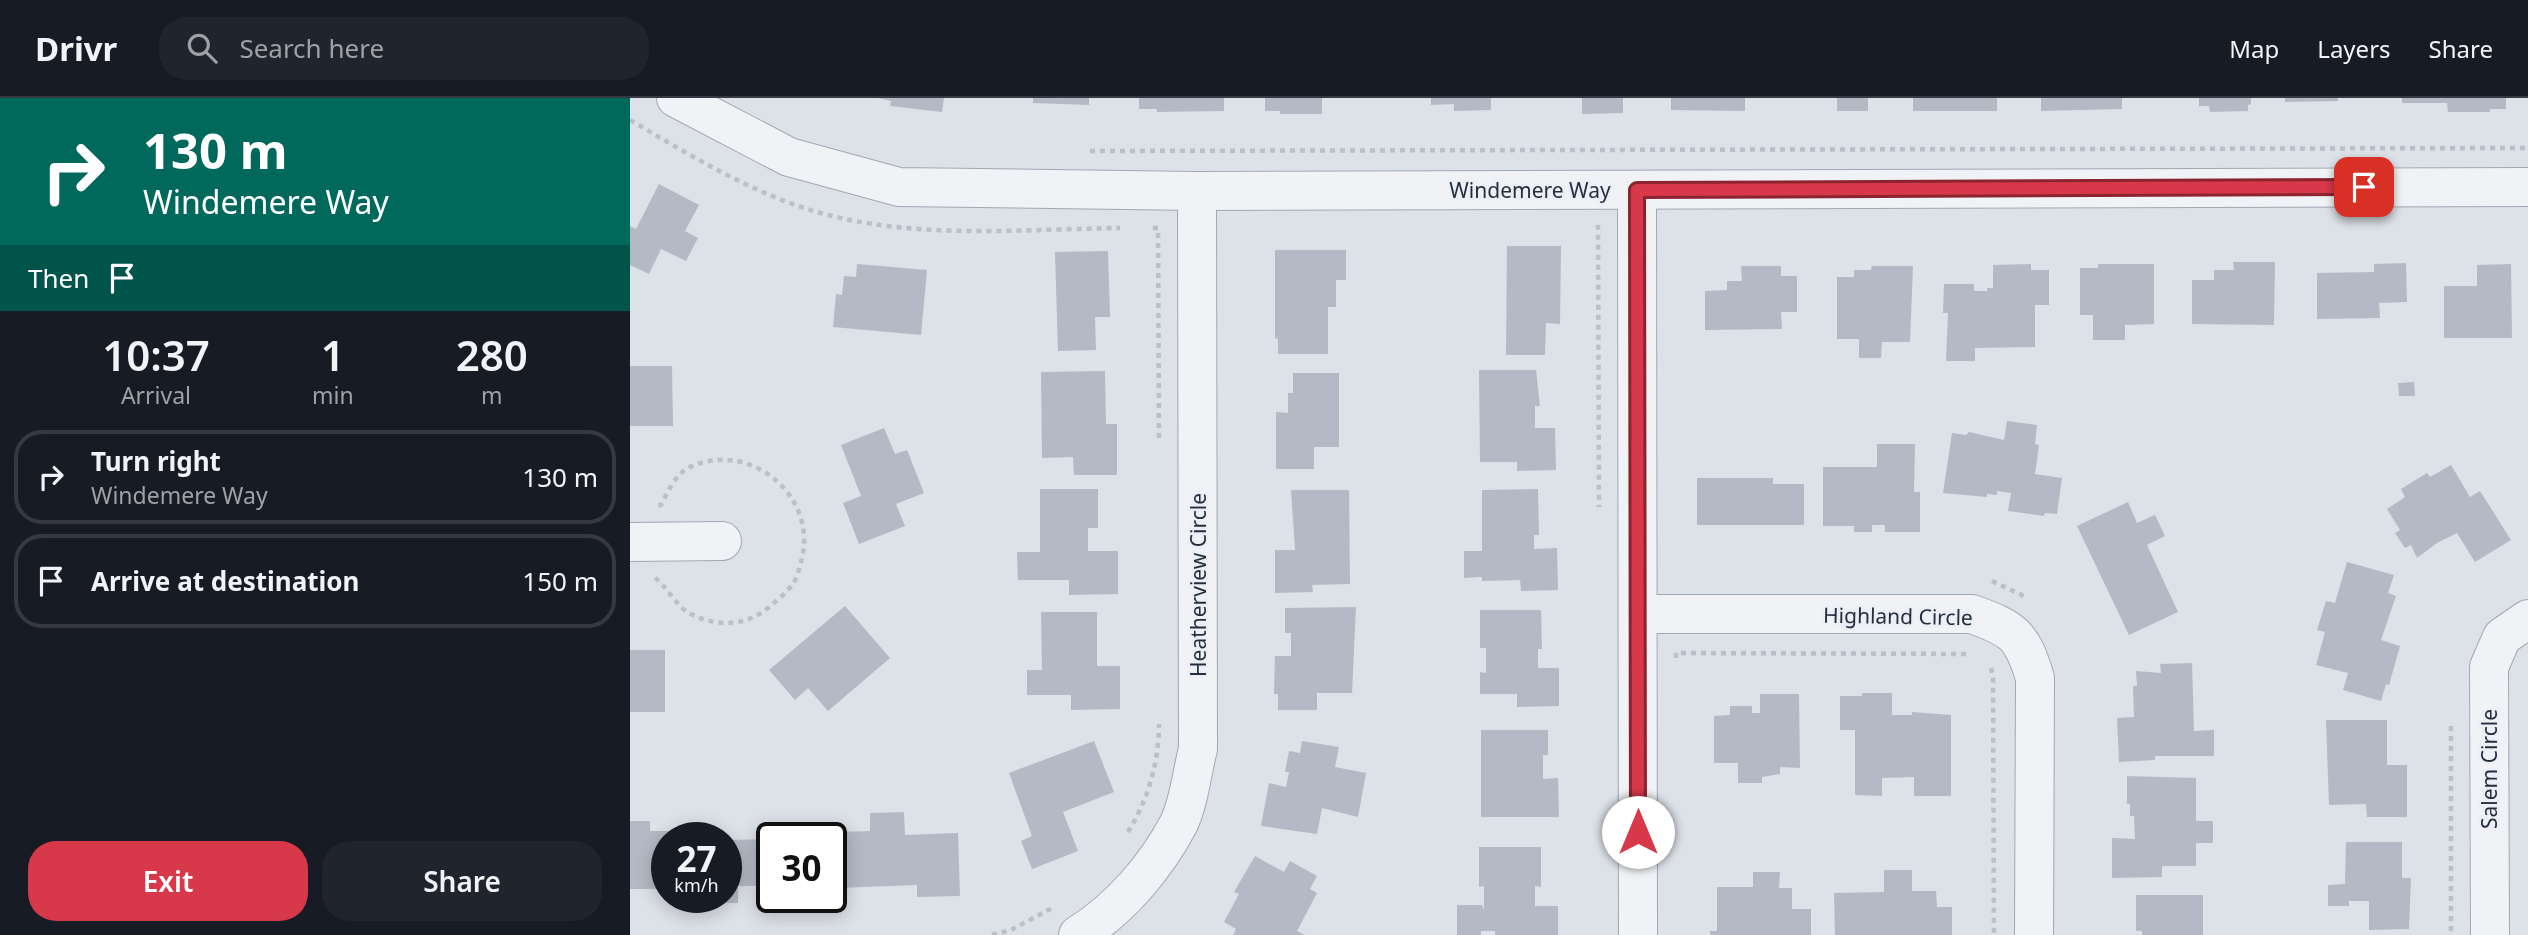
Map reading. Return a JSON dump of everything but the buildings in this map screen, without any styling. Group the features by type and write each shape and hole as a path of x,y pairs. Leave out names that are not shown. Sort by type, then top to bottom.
{"street":[{"name":"Windemere Way","path":"676,98 789,157 899,187 1197,191 2528,187"},
{"path":"1637,190 1638,935"},
{"name":"Heatherview Circle","path":"1067,920 1093,925 1141,881 1180,821 1198,749 1197,191"},
{"path":"630,542 722,541"},
{"name":"Highland Circle","path":"1638,614 1972,614 2004,626 2025,647 2035,678 2034,935"},
{"name":"Salem Circle","path":"2490,935 2489,667 2502,637 2521,621 2528,619"}],"path":[{"path":"1078,151 2528,148"},
{"path":"1158,228 1159,446"},
{"path":"1984,578 2011,588 2035,603"},
{"path":"1676,653 1961,653 1980,657"},
{"path":"1987,662 1993,678 1994,935"},
{"path":"1123,841 1147,793 1157,749 1160,717"},
{"path":"992,935 1067,920"}],"route":[{"path":"1638,832 1637,190 2364,187"}]}
